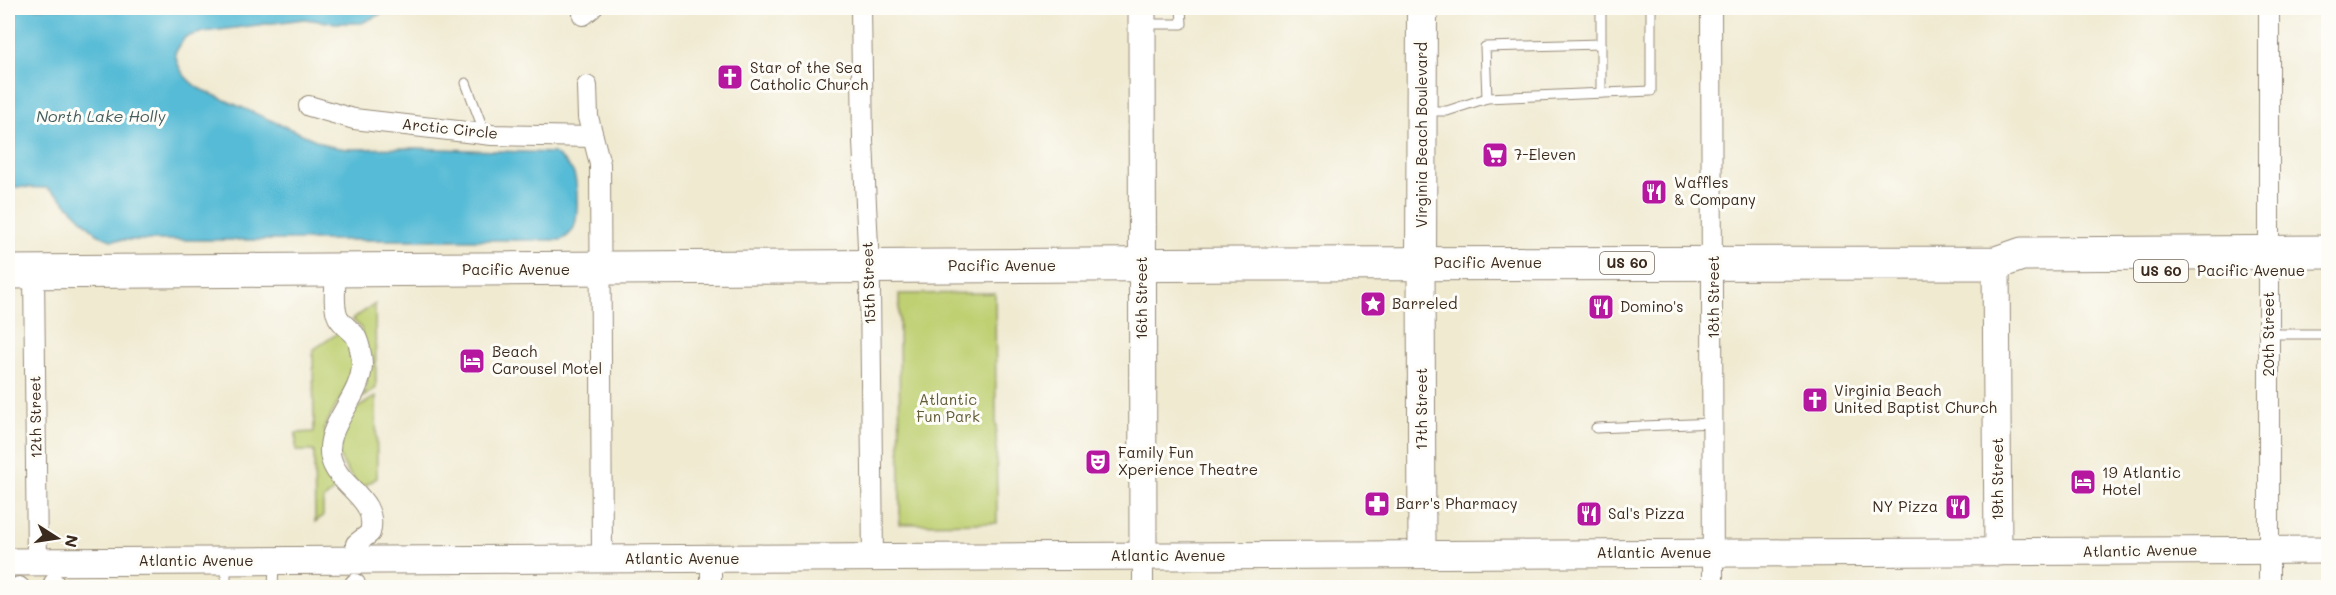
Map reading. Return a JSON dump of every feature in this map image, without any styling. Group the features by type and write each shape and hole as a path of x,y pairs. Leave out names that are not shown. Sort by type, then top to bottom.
{"highway":[{"name":"Pacific Avenue","path":"2269,261 2328,252"},
{"name":"Pacific Avenue","path":"21,272 1421,263 1996,263 2022,254 2269,261 2328,270"}],"main road":[{"name":"Virginia Beach Boulevard","path":"1421,263 1422,8"},
{"name":"16th Street","path":"1142,16 1143,556"},
{"name":"17th Street","path":"1421,263 1422,554"},
{"name":"19th Street","path":"1996,263 1998,552"},
{"name":"Atlantic Avenue","path":"8,562 226,574 274,574 602,559 2328,550"}],"street":[{"name":"15th Street","path":"861,8 869,267 873,558"},
{"name":"18th Street","path":"1711,8 1714,263 1713,588"},
{"name":"20th Street","path":"2269,8 2269,588"},
{"path":"587,86 588,117 600,164 602,559"},
{"name":"Arctic Circle","path":"309,106 354,119 485,134 593,137"},
{"path":"336,271 336,309 342,324 357,338 362,365 351,401 332,435 329,446 331,461 339,475 363,500 370,512 370,533 356,544"},
{"name":"12th Street","path":"21,272 37,562"},
{"name":"16th Street","path":"1143,556 1143,588"},
{"path":"711,559 711,588"}],"lane":[{"path":"1142,16 1182,24 1181,8"},
{"path":"1601,8 1601,93"},
{"path":"1422,111 1448,111 1487,98 1651,91 1651,8"},
{"path":"1487,98 1485,47 1601,44"},
{"path":"466,83 485,134"},
{"path":"2269,334 2328,334"},
{"path":"1596,428 1714,423"}],"green space":[{"name":"Atlantic Fun Park","path":"995,293 997,523 900,524 899,294"},
{"path":"375,304 376,388 362,398 367,385 361,328 352,319"},
{"path":"341,331 349,344 352,369 344,392 324,429 339,486 323,500 323,516 315,522 314,451 296,451 296,433 314,432 313,350"},
{"path":"376,396 377,478 361,488 339,456 338,444 351,412"}],"water":[{"name":"North Lake Holly","path":"8,8 393,8 362,23 304,19 204,32 185,37 175,53 176,59 189,81 198,88 329,146 347,149 414,148 554,153 568,165 574,174 577,203 574,226 570,234 561,240 111,240 97,234 58,195 47,188 12,187 10,114 8,113"}],"place":[{"name":"Star of the Sea Catholic Church","path":"730,77"},
{"name":"7-Eleven","path":"1495,155"},
{"name":"Waffles & Company","path":"1654,192"},
{"name":"Barreled","path":"1373,304"},
{"name":"Domino's","path":"1601,307"},
{"name":"Beach Carousel Motel","path":"472,361"},
{"name":"Virginia Beach United Baptist Church","path":"1815,400"},
{"name":"Family Fun Xperience Theatre","path":"1098,462"},
{"name":"19 Atlantic Hotel","path":"2083,482"},
{"name":"Barr's Pharmacy","path":"1377,504"},
{"name":"NY Pizza","path":"1958,507"},
{"name":"Sal's Pizza","path":"1589,514"}]}
